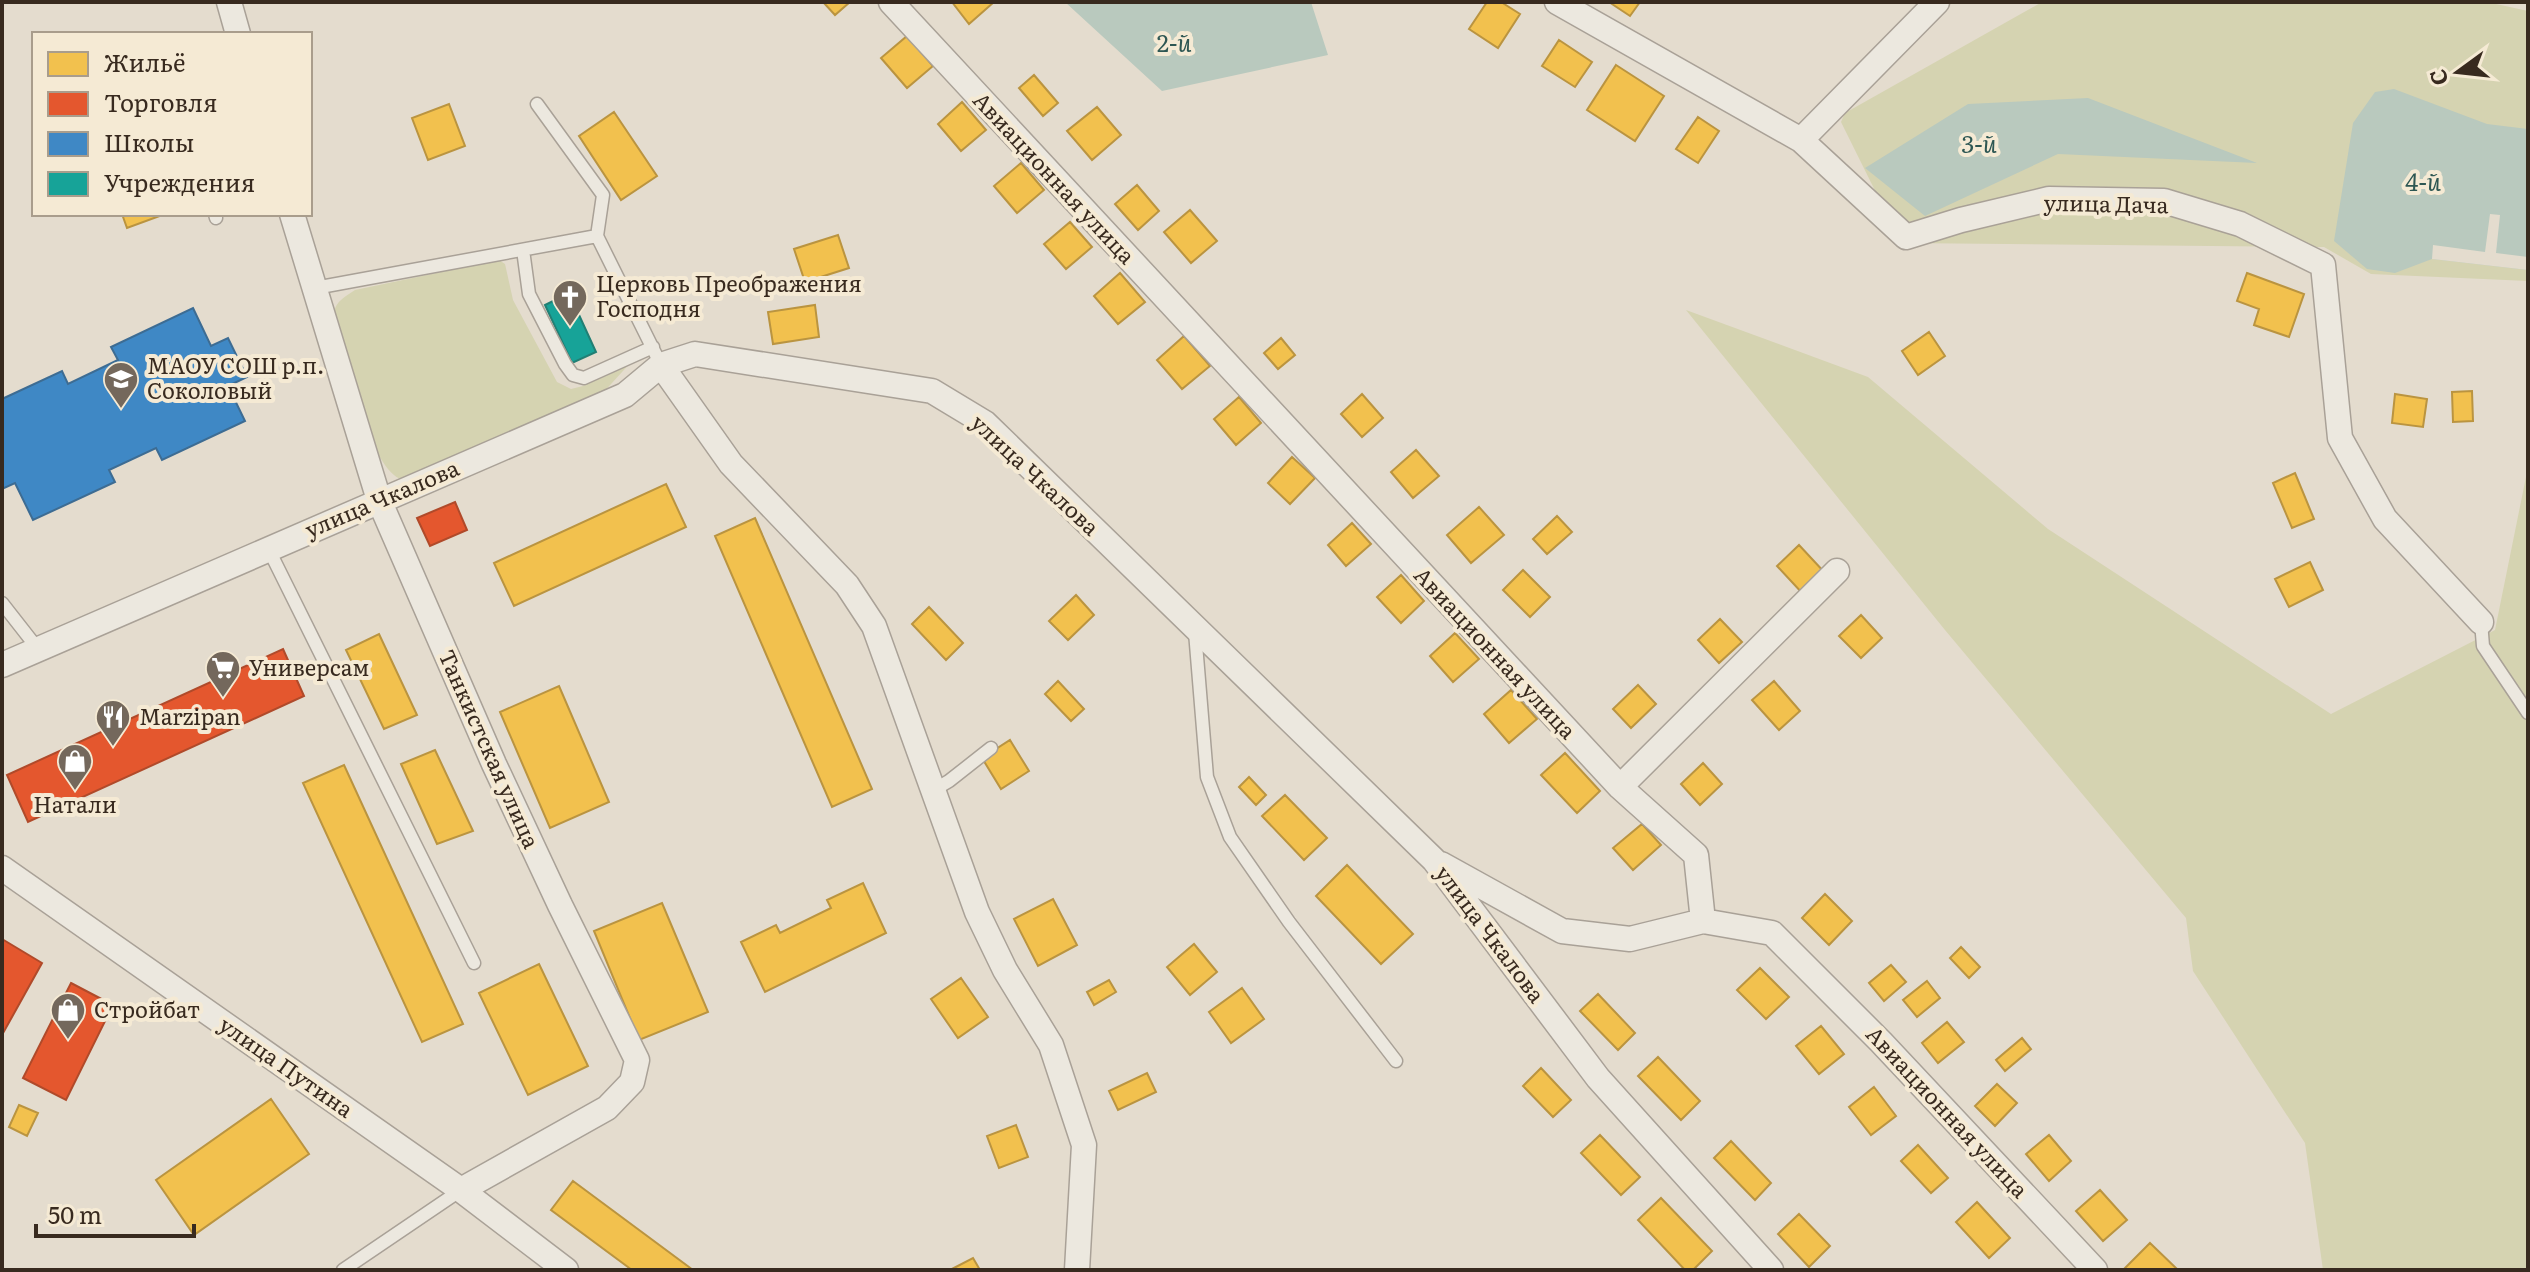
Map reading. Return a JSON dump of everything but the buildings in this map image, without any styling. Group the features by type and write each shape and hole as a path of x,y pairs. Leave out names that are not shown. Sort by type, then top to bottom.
{"street":[{"path":"229,2 237,32"},
{"name":"Авиационная улица","path":"891,2 1620,787 1696,855 1703,921 1772,933 1881,1042 2095,1270"},
{"name":"улица Дача","path":"1557,2 1801,140 1906,237 2049,199 2164,201 2240,224 2323,265 2340,438 2385,519 2481,622"},
{"path":"1801,140 1937,2"},
{"name":"Танкистская улица","path":"293,216 379,500 494,764 637,1060 632,1082 607,1108 461,1190"},
{"name":"улица Чкалова","path":"2,665 625,395 657,356 695,354 932,391 985,423 1434,860 1598,1078 1771,1270"},
{"path":"657,356 731,464 847,585 874,626 977,912 1005,970 1051,1045 1084,1145 1077,1270"},
{"path":"1620,787 1837,571"},
{"path":"1434,860 1562,931 1630,939 1703,921"},
{"name":"улица Путина","path":"2,868 461,1190 566,1270"}],"lane":[{"path":"523,250 529,294 573,375 584,378 657,356 597,236 603,195 537,104"},
{"path":"315,288 597,236"},
{"path":"268,548 474,963"},
{"path":"2,603 38,649"},
{"path":"2481,622 2483,646 2528,713"},
{"path":"1194,627 1207,777 1230,837 1289,922 1396,1061"},
{"path":"932,791 991,748"},
{"path":"343,1270 461,1190"}],"shaded area":[{"path":"2042,2 2487,2 2528,11 2528,281 2371,274 2324,247 1901,243 1841,122 1845,113"},
{"path":"499,260 505,264 513,300 557,382 571,389 583,386 633,360 601,395 400,479 390,472 381,459 370,432 339,338 335,308 355,290"},
{"path":"1686,310 1868,377 2048,529 2331,714 2495,630 2528,467 2528,1270 2323,1270 2305,1143 2193,971 2186,918 1945,630"}],"water":[{"name":"2-й","path":"1065,2 1311,2 1328,55 1162,91"},
{"name":"4-й","path":"2394,89 2487,124 2528,129 2528,270 2432,259 2395,273 2367,269 2334,241 2353,123 2375,92"},
{"name":"3-й","path":"2088,98 2257,163 2058,154 1925,216 1865,168 1968,104"}],"pier":[{"path":"2490,214 2500,215 2496,253 2528,257 2528,270 2432,259 2433,245 2485,252"}],"place":[{"name":"Церковь Преображения Господня","path":"570,328"},
{"name":"МАОУ СОШ р.п. Соколовый","path":"121,410"},
{"name":"Универсам","path":"223,699"},
{"name":"Marzipan","path":"113,748"},
{"name":"Натали","path":"75,792"},
{"name":"Стройбат","path":"68,1041"}]}
